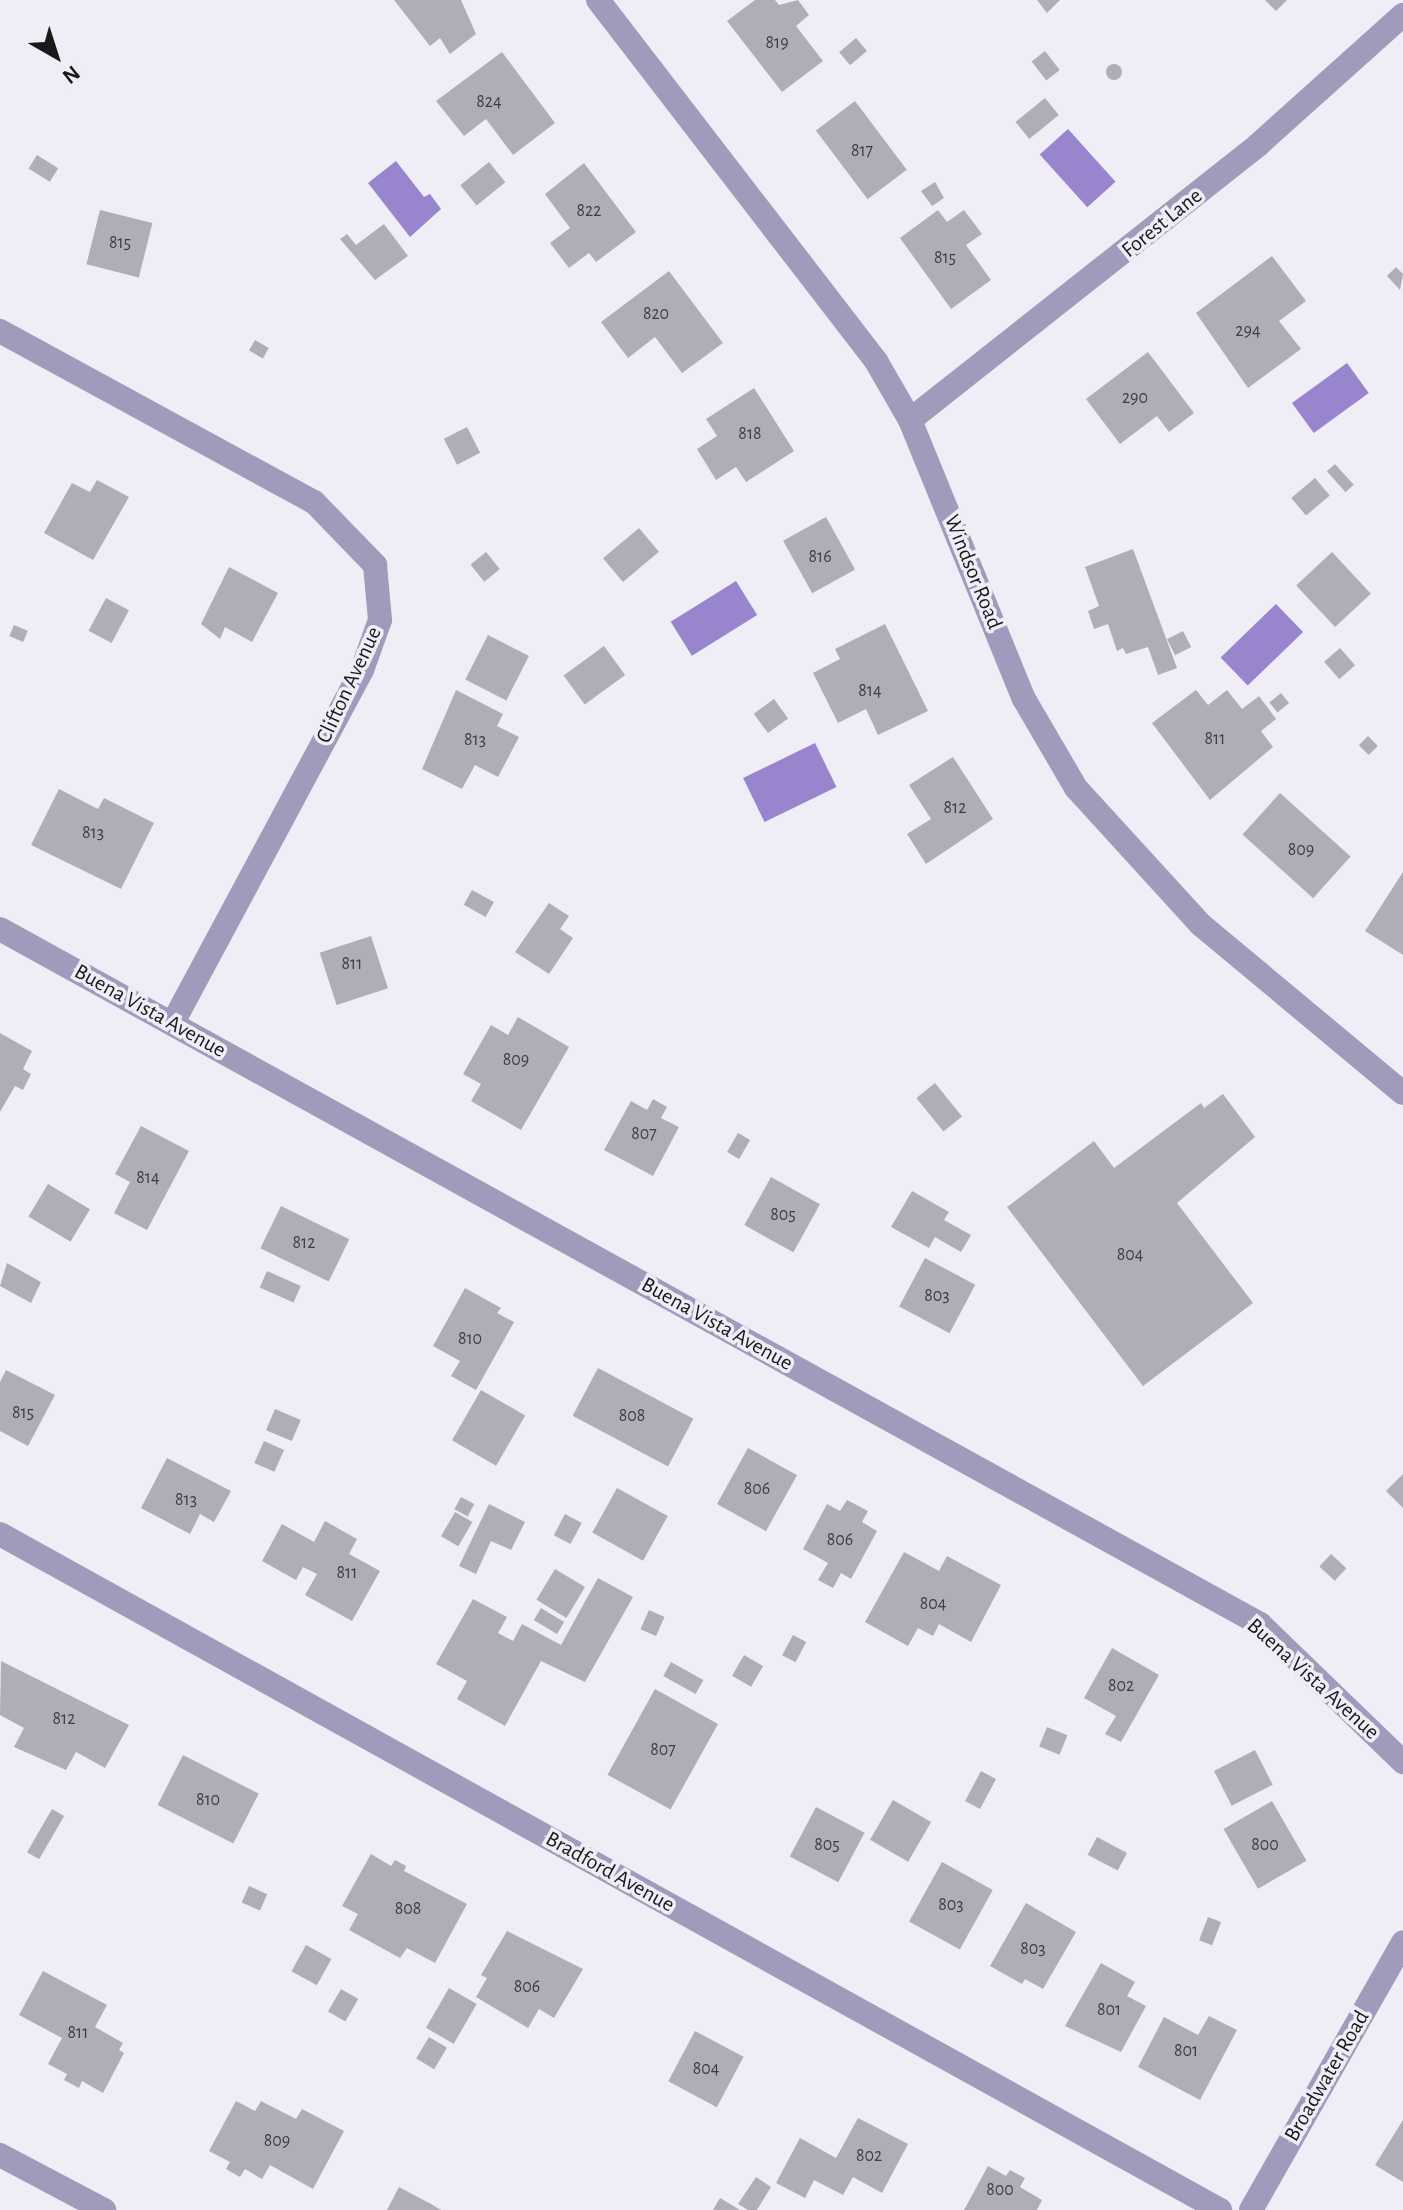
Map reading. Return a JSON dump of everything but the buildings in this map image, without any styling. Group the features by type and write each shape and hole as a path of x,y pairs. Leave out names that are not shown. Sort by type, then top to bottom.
{"street":[{"name":"Windsor Road","path":"598,0 876,361 910,420 1024,699 1076,788 1200,924 1403,1093"},
{"name":"Forest Lane","path":"910,420 1258,145 1403,15"},
{"name":"Clifton Avenue","path":"0,331 314,502 375,565 380,620 362,670 173,1023"},
{"name":"Buena Vista Avenue","path":"0,929 1260,1624 1403,1762"},
{"name":"Bradford Avenue","path":"0,1534 1220,2210"},
{"name":"Broadwater Road","path":"1251,2210 1403,1942"},
{"path":"0,2155 104,2210"}],"shaded area":[{"path":"1068,129 1116,182 1087,207 1040,154"},
{"path":"396,161 424,197 430,194 441,209 410,237 368,183"},
{"path":"1347,363 1369,393 1314,433 1292,403"},
{"path":"736,581 757,615 692,656 671,622"},
{"path":"1276,604 1303,632 1248,686 1221,657"},
{"path":"815,743 836,787 765,822 743,778"}]}
